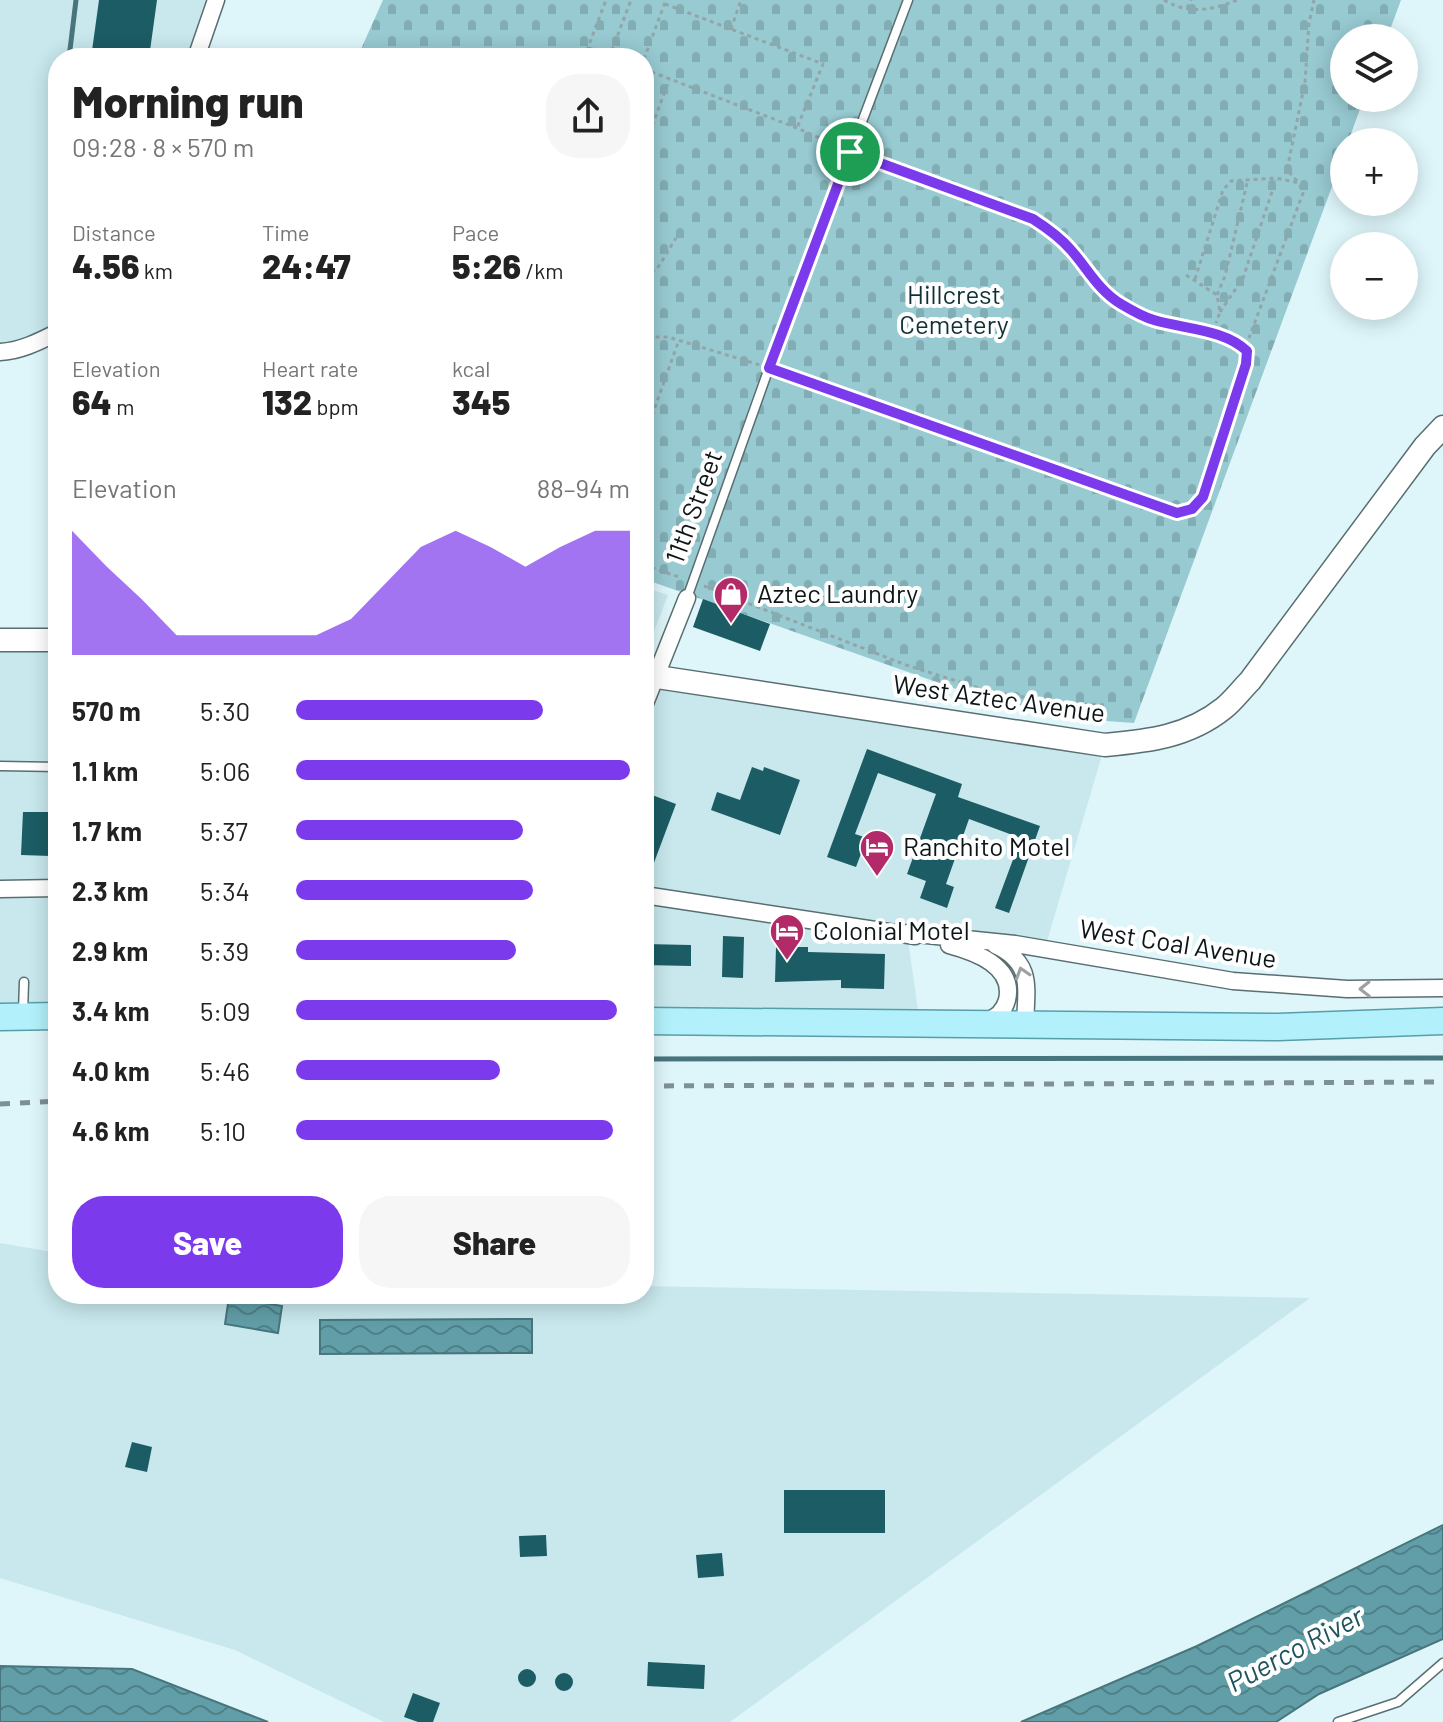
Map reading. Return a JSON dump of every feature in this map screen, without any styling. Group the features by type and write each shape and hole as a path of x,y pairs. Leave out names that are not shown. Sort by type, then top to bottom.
{"main road":[{"name":"West Aztec Avenue","path":"654,677 1105,745 1156,740 1190,729 1224,709 1250,681 1425,446 1443,427"},
{"path":"0,640 48,640"},
{"path":"11,1017 48,1016"},
{"path":"654,1021 1278,1027 1443,1021"}],"street":[{"path":"199,48 216,0"},
{"path":"0,352 48,337"},
{"name":"11th Street","path":"654,667 690,590"},
{"path":"0,889 48,888"},
{"path":"654,896 907,933 970,951 1000,970 1006,980 1006,1004 992,1019 976,1024"},
{"name":"West Coal Avenue","path":"907,933 1094,955 1233,981 1347,989 1443,988"},
{"path":"985,941 1010,952 1023,967 1026,984 1025,1025"}],"lane":[{"name":"11th Street","path":"690,590 769,368 908,0"},
{"path":"769,368 1177,513 1192,509 1203,497 1246,364 1247,351 1238,342 1153,320 1120,303 1095,283 1072,251 1033,219 850,152"},
{"path":"0,766 48,767"},
{"path":"11,1017 24,982"},
{"path":"1338,1722 1398,1702 1443,1663"}],"path":[{"path":"589,48 606,0"},
{"path":"614,48 631,0"},
{"path":"731,29 741,0"},
{"path":"1164,0 1203,11 1237,0"},
{"path":"1187,8 1191,0"},
{"path":"1247,351 1251,330 1303,193 1299,183 1287,170 1305,82 1309,23 1314,0"},
{"path":"648,48 666,2 823,64 797,128"},
{"path":"654,73 797,128 850,152"},
{"path":"654,121 670,79"},
{"path":"1195,279 1223,190 1231,181 1276,178 1299,183"},
{"path":"1212,334 1220,312 1243,278 1276,178"},
{"path":"1220,312 1217,295 1225,276 1248,179"},
{"path":"654,271 676,238"},
{"path":"1186,275 1217,295"},
{"path":"654,337 680,339 769,368"},
{"path":"654,410 680,339"},
{"path":"654,570 690,590 988,691 1066,704 1108,705"}],"shaded area":[{"path":"0,0 226,0 209,48 48,48 48,348 15,360 0,360"},
{"path":"654,590 668,595 654,632"},
{"path":"0,640 48,640 48,1016 0,1017"},
{"path":"654,677 1105,745 1045,948 654,896"},
{"path":"654,898 907,933 920,1024 654,1021"},
{"path":"0,1243 48,1251 48,1304 654,1304 654,1286 1310,1298 730,1722 384,1722 235,1650 0,1578"}],"green space":[{"name":"Hillcrest Cemetery","path":"383,0 1401,0 1392,24 1330,24 1330,112 1359,112 1353,128 1330,128 1330,192 1134,723 1093,720 976,696 654,583 654,48 361,48"}],"water":[{"path":"228,1304 282,1306 278,1333 225,1324"},
{"path":"532,1319 532,1353 320,1354 320,1320"},
{"name":"Puerco River","path":"1443,1525 1443,1639 1319,1694 1276,1722 1021,1722 1197,1646"},
{"path":"0,1666 132,1669 268,1722 0,1722"}],"building":[{"path":"99,0 157,0 150,48 92,48"},
{"name":"Aztec Laundry","path":"703,599 770,624 760,651 693,627"},
{"path":"867,749 962,784 958,797 1040,826 1009,913 995,908 1021,838 969,819 946,884 954,887 947,908 920,898 926,881 907,874 936,794 878,773 855,834 867,838 856,867 827,857"},
{"path":"752,767 763,771 764,767 800,780 780,835 711,810 717,792 740,800"},
{"path":"654,796 676,804 654,863"},
{"path":"23,812 48,812 48,856 21,855"},
{"path":"723,936 744,937 743,978 722,977"},
{"path":"654,944 691,945 691,966 654,965"},
{"path":"776,947 808,947 808,952 885,954 884,989 841,988 841,980 775,982"},
{"path":"132,1442 152,1447 147,1472 125,1467"},
{"path":"784,1490 885,1490 885,1533 784,1533"},
{"path":"546,1535 547,1556 520,1557 519,1536"},
{"path":"722,1553 724,1576 698,1578 696,1555"},
{"path":"648,1662 705,1665 704,1689 647,1686"},
{"path":"523,1669 531,1669 536,1678 534,1685 523,1687 518,1682 518,1674"},
{"path":"564,1673 573,1682 564,1691 555,1682"},
{"path":"413,1693 440,1703 433,1722 418,1722 404,1717"}],"waterway":[{"path":"70,48 76,0"},
{"path":"654,1059 1443,1058"}],"railway":[{"path":"654,1086 1443,1082"},
{"path":"0,1104 48,1102"}],"place":[{"name":"Aztec Laundry","path":"731,625"},
{"name":"Ranchito Motel","path":"877,878"},
{"name":"Colonial Motel","path":"787,962"}],"route":[{"path":"850,152 1033,219 1072,251 1095,283 1120,303 1153,320 1238,342 1247,351 1246,364 1203,497 1192,509 1177,513 769,368 850,152"}]}
